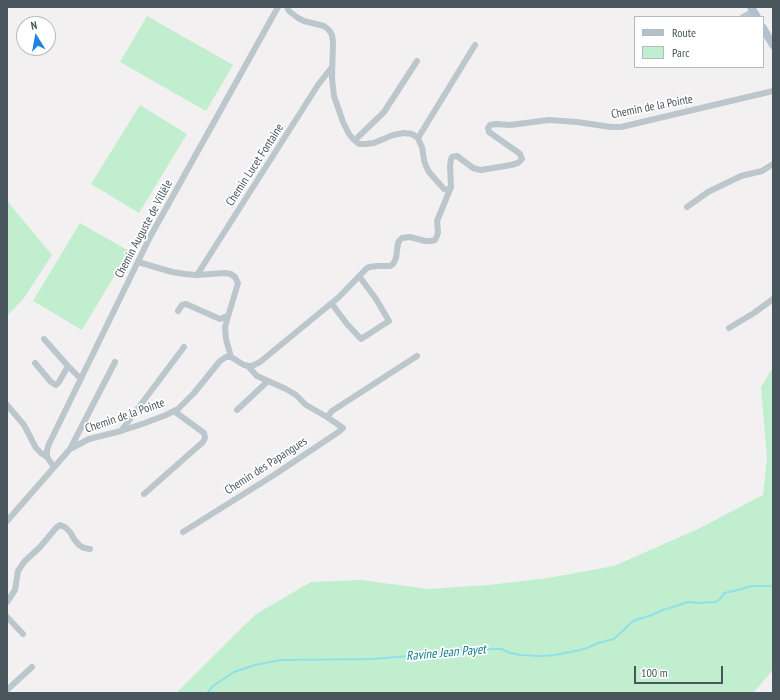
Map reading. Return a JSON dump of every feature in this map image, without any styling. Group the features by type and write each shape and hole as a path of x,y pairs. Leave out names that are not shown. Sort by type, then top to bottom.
{"main road":[{"path":"764,30 773,45"}],"street":[{"name":"Chemin Auguste de Villèle","path":"47,457 49,444 150,237 278,7"},
{"path":"287,7 289,11 298,18 324,26 332,35 333,88 336,102 349,134 359,144 374,143 393,135 404,133 412,134 418,138 429,172 444,189 447,190 451,186"},
{"path":"418,138 475,45"},
{"path":"355,140 384,112 417,62"},
{"name":"Chemin Lucet Fontaine","path":"197,275 318,85 332,67"},
{"name":"Chemin de la Pointe","path":"248,366 252,366 260,362 332,304 363,271 369,267 390,266 393,264 396,258 398,243 402,238 410,236 425,241 435,240 438,232 436,220 451,186 450,159 453,156 458,156 473,168 480,170 518,163 522,159 520,154 489,132 488,128 490,125 510,125 549,120 621,127 773,91"},
{"path":"688,207 708,192 741,176 762,170 773,164"},
{"path":"138,262 172,272 197,275 225,273 231,274 235,277 238,283 225,327 226,339 231,357 248,366"},
{"path":"332,304 347,324 361,339 389,321 376,299 359,276"},
{"path":"729,328 754,313 773,299"},
{"path":"178,311 182,305 186,304 220,320 228,316"},
{"path":"44,339 81,379"},
{"path":"121,431 184,347"},
{"path":"326,417 332,411 417,356"},
{"name":"Chemin de la Pointe","path":"7,521 70,449 89,439 145,424 178,409 194,393 220,360 231,357"},
{"path":"70,449 115,362"},
{"path":"35,363 51,382 56,385 68,366"},
{"name":"Chemin des Papangues","path":"183,532 274,475 342,429 342,427 306,405 296,395 257,376 248,366"},
{"path":"236,410 268,381"},
{"path":"7,405 24,425 36,448 47,457 54,467"},
{"path":"144,494 203,442 205,438 204,433 174,411"},
{"path":"7,602 15,590 18,570 56,528 60,526 65,527 79,546 90,549"},
{"path":"7,617 23,634"},
{"path":"7,690 32,667"}],"green space":[{"path":"147,16 233,65 206,111 120,62"},
{"path":"140,105 187,134 139,213 91,184"},
{"path":"7,201 52,255 24,298 7,316"},
{"path":"80,223 129,251 82,330 33,301"},
{"path":"773,367 773,670 753,693 176,693 256,614 311,582 361,580 428,589 488,585 548,578 614,566 698,529 763,495 767,458 761,387"}],"waterway":[{"name":"Ravine Jean Payet","path":"207,693 213,686 234,672 255,665 281,660 374,659 466,649 501,649 520,655 555,655 580,650 614,639 632,622 688,602 716,602 724,593 752,586 773,586"}]}
